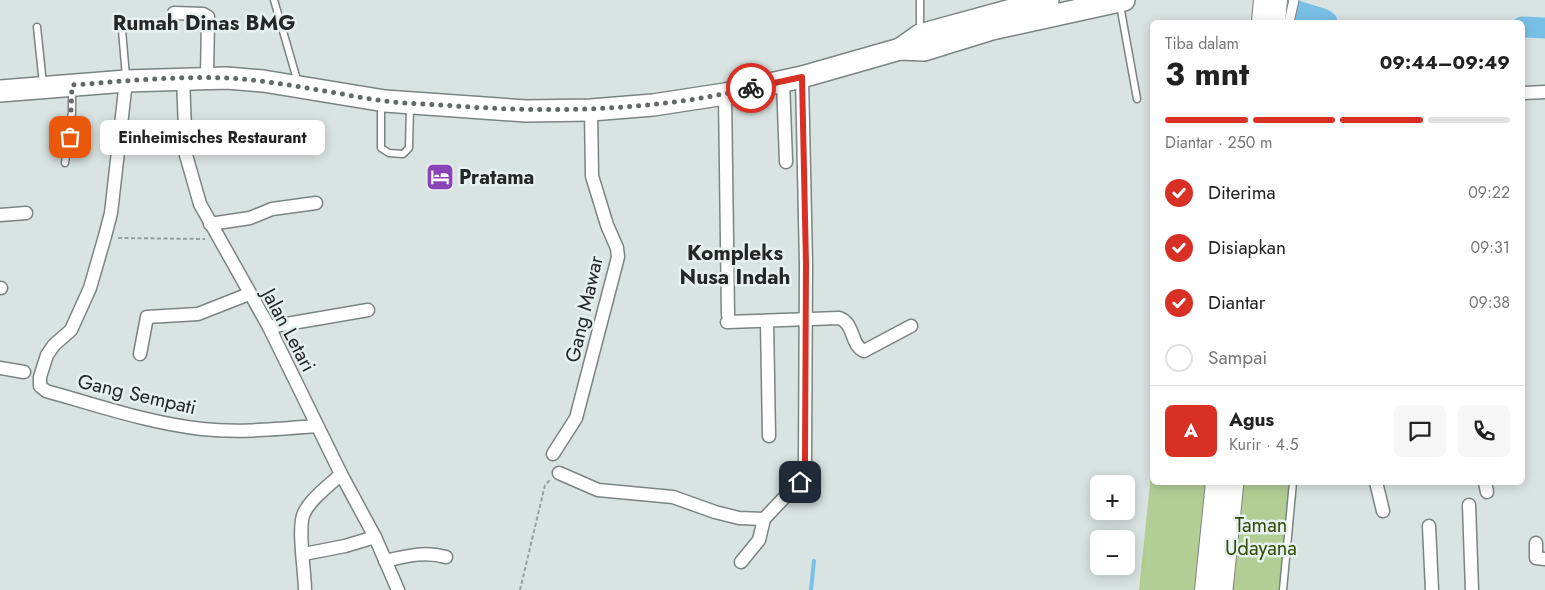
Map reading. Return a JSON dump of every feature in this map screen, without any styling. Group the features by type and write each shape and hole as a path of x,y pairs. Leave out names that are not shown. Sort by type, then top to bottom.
{"highway":[{"path":"0,91 44,87 72,94 125,95 183,92 207,78 263,81 410,103 526,111 591,110 725,101 793,79 900,50 1048,0"},
{"path":"922,43 1121,0"}],"main road":[{"path":"1261,20 1263,0"},
{"path":"1276,20 1278,0"},
{"path":"1204,590 1215,485"},
{"path":"1218,590 1229,485"}],"street":[{"path":"1289,20 1294,0"},
{"path":"174,13 203,14 208,17 207,78"},
{"path":"786,162 793,79"},
{"path":"741,562 759,540 764,519 800,482 804,473 805,321 793,79"},
{"name":"Jalan Letari","path":"183,92 186,155 200,204 269,328 341,474 375,537 398,590"},
{"path":"1525,93 1545,92"},
{"path":"105,236 111,213 125,95"},
{"path":"725,101 728,318 767,321 787,319 805,321 832,318 844,320 848,324 858,348 864,351 911,326"},
{"name":"Gang Mawar","path":"553,454 576,418 618,257 617,248 592,176 591,110"},
{"path":"210,224 250,218 272,209 316,202"},
{"path":"0,215 26,213"},
{"name":"Gang Sempati","path":"105,236 90,288 71,330 54,344 47,355 40,378 40,386 46,390 138,418 175,425 233,430 317,426"},
{"path":"140,354 146,319 150,315 198,314 249,294"},
{"path":"269,328 368,310"},
{"path":"767,321 769,436"},
{"path":"0,368 24,372"},
{"path":"559,473 598,490 673,497 715,512 739,518 764,519"},
{"path":"305,590 304,554 300,526 303,514 341,474"},
{"path":"1228,590 1239,485"},
{"path":"1377,485 1383,511"},
{"path":"1469,505 1472,590"},
{"path":"1430,526 1432,590"},
{"path":"304,554 345,546 375,537"},
{"path":"1536,543 1536,558 1545,559"},
{"path":"385,561 419,553 431,553 446,557"}],"lane":[{"path":"274,0 299,87"},
{"path":"920,0 922,43"},
{"path":"1121,0 1137,100"},
{"path":"121,18 125,95"},
{"path":"37,27 44,87"},
{"path":"66,163 72,112 72,94"},
{"path":"381,100 380,142 384,152 389,153 403,154 409,148 410,103"},
{"path":"1283,590 1293,485"}],"path":[{"path":"105,236 144,240 220,240"},
{"path":"520,590 545,485 559,473"}],"green space":[{"name":"Taman Udayana","path":"1150,483 1150,485 1206,485 1195,590 1139,590"},
{"name":"Taman Udayana","path":"1241,485 1291,485 1280,590 1230,590"}],"waterway":[{"path":"1297,11 1324,20"},
{"path":"1525,27 1545,28"},
{"path":"811,590 814,561"}],"way so far":[{"path":"70,137 72,85 126,81 227,78 263,81 385,101 526,111 591,110 653,105 751,88"}],"place":[{"name":"Einheimisches Restaurant","path":"70,137"},
{"name":"Pratama","path":"440,177"}],"district":[{"name":"Rumah Dinas BMG","path":"204,23"},
{"name":"Kompleks Nusa Indah","path":"735,265"}],"route":[{"path":"751,88 802,77 806,264 805,461 804,473 800,482"}]}
